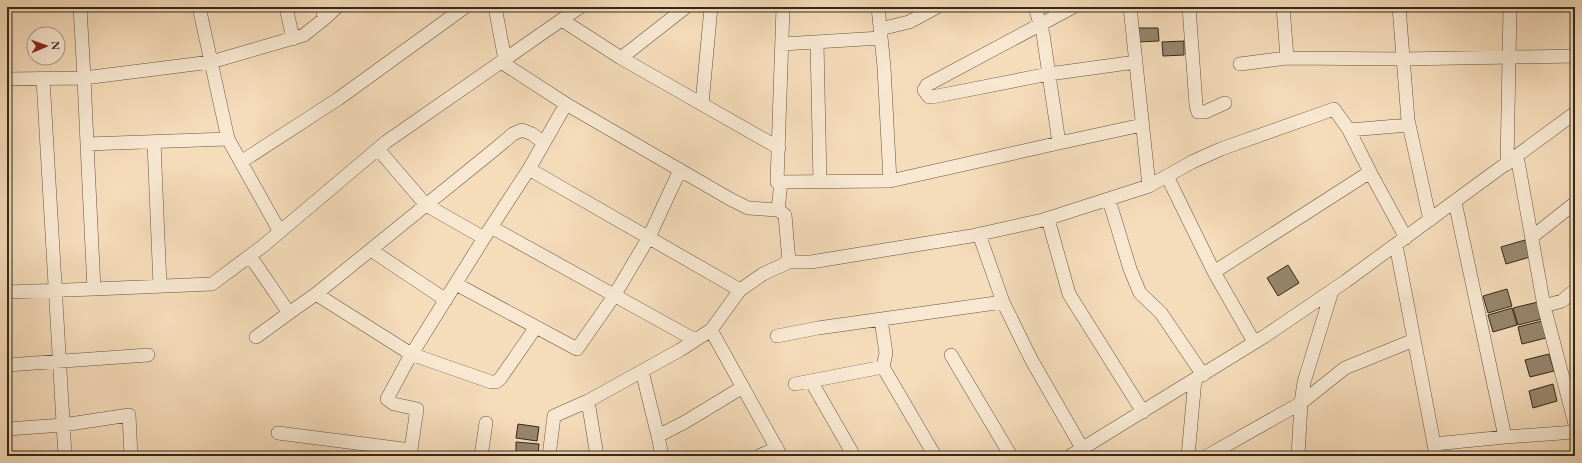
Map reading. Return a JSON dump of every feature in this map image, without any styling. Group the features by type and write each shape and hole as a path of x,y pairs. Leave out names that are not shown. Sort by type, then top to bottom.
{"street":[{"path":"80,7 94,289"},
{"path":"199,7 228,139 280,232"},
{"path":"286,7 293,39"},
{"path":"7,79 84,78 211,62 304,35 324,13 337,7"},
{"path":"241,162 338,100 465,7"},
{"path":"495,7 503,61 566,104 748,208 778,210 785,215 789,262"},
{"path":"7,292 212,284 280,232 378,149 503,61 564,15 580,7"},
{"path":"621,58 686,7"},
{"path":"702,104 711,7"},
{"path":"783,7 778,182 890,181 1142,124"},
{"path":"878,7 890,181"},
{"path":"782,44 817,42 881,34 910,22 937,7"},
{"path":"1035,7 1040,24 1049,74 1059,143"},
{"path":"1073,7 927,85 924,90 927,96 932,97 1049,74 1136,62"},
{"path":"1130,7 1149,186"},
{"path":"1189,7 1196,105 1198,112 1205,112 1226,103"},
{"path":"1283,7 1287,58"},
{"path":"1399,7 1409,125 1430,220"},
{"path":"1510,7 1509,57 1512,160 1532,237 1544,306 1575,424"},
{"path":"564,15 621,58 779,148"},
{"path":"817,42 820,182"},
{"path":"1240,64 1287,58 1403,59 1575,56"},
{"path":"44,79 65,456"},
{"path":"278,433 411,453 417,409 394,404 388,400 411,354 529,169 566,104"},
{"path":"549,456 554,416 588,401 680,350 711,330 740,290 763,274 789,262 811,262 979,234 1048,219 1149,186 1192,162 1221,149 1334,109 1349,130 1401,241 1414,340 1435,450 1505,437 1575,432"},
{"path":"1070,456 1199,377 1332,291 1575,113"},
{"path":"1349,130 1409,125"},
{"path":"256,337 316,294 513,134 522,130 532,134 544,143"},
{"path":"87,144 228,139"},
{"path":"154,142 160,286"},
{"path":"378,149 426,205 484,238"},
{"path":"529,169 740,290"},
{"path":"456,284 577,349 614,296 649,237 680,170"},
{"path":"1214,272 1370,172"},
{"path":"1167,176 1214,272 1254,342"},
{"path":"778,210 781,182"},
{"path":"1109,200 1130,269 1140,293 1161,313 1199,377 1188,456"},
{"path":"1455,202 1505,437"},
{"path":"1532,237 1575,203"},
{"path":"1048,219 1069,294 1143,412"},
{"path":"491,227 695,340"},
{"path":"979,234 1004,302 1031,359 1082,448"},
{"path":"371,250 446,300"},
{"path":"250,256 289,313"},
{"path":"1544,306 1562,301 1575,290"},
{"path":"1298,456 1301,403 1304,382 1332,291"},
{"path":"316,294 411,354 485,381 496,382 504,376 536,327"},
{"path":"777,336 1004,302"},
{"path":"881,320 886,353 883,367 935,456"},
{"path":"711,330 779,452 759,456"},
{"path":"1207,456 1228,451 1301,403 1345,368 1414,340"},
{"path":"7,365 148,355"},
{"path":"951,355 1011,456"},
{"path":"795,384 883,367"},
{"path":"642,371 662,456"},
{"path":"811,381 854,456"},
{"path":"658,436 685,422 742,387"},
{"path":"588,401 597,456"},
{"path":"7,429 63,425 129,415 131,456"},
{"path":"481,456 486,423"}],"building":[{"path":"1133,7 1155,7 1155,9 1133,9"},
{"path":"1136,28 1158,28 1159,41 1137,42"},
{"path":"1184,41 1184,55 1163,56 1162,42"},
{"path":"1525,240 1530,257 1506,264 1501,247"},
{"path":"1288,265 1299,283 1278,296 1267,278"},
{"path":"1507,289 1512,306 1488,313 1483,296"},
{"path":"1538,302 1542,319 1518,325 1513,308"},
{"path":"1512,308 1517,325 1493,332 1488,315"},
{"path":"1542,321 1546,338 1522,344 1518,327"},
{"path":"1549,354 1554,371 1530,377 1525,360"},
{"path":"1553,384 1557,401 1533,408 1529,391"},
{"path":"518,424 539,427 537,441 516,438"},
{"path":"516,442 539,444 538,454 516,452"}]}
